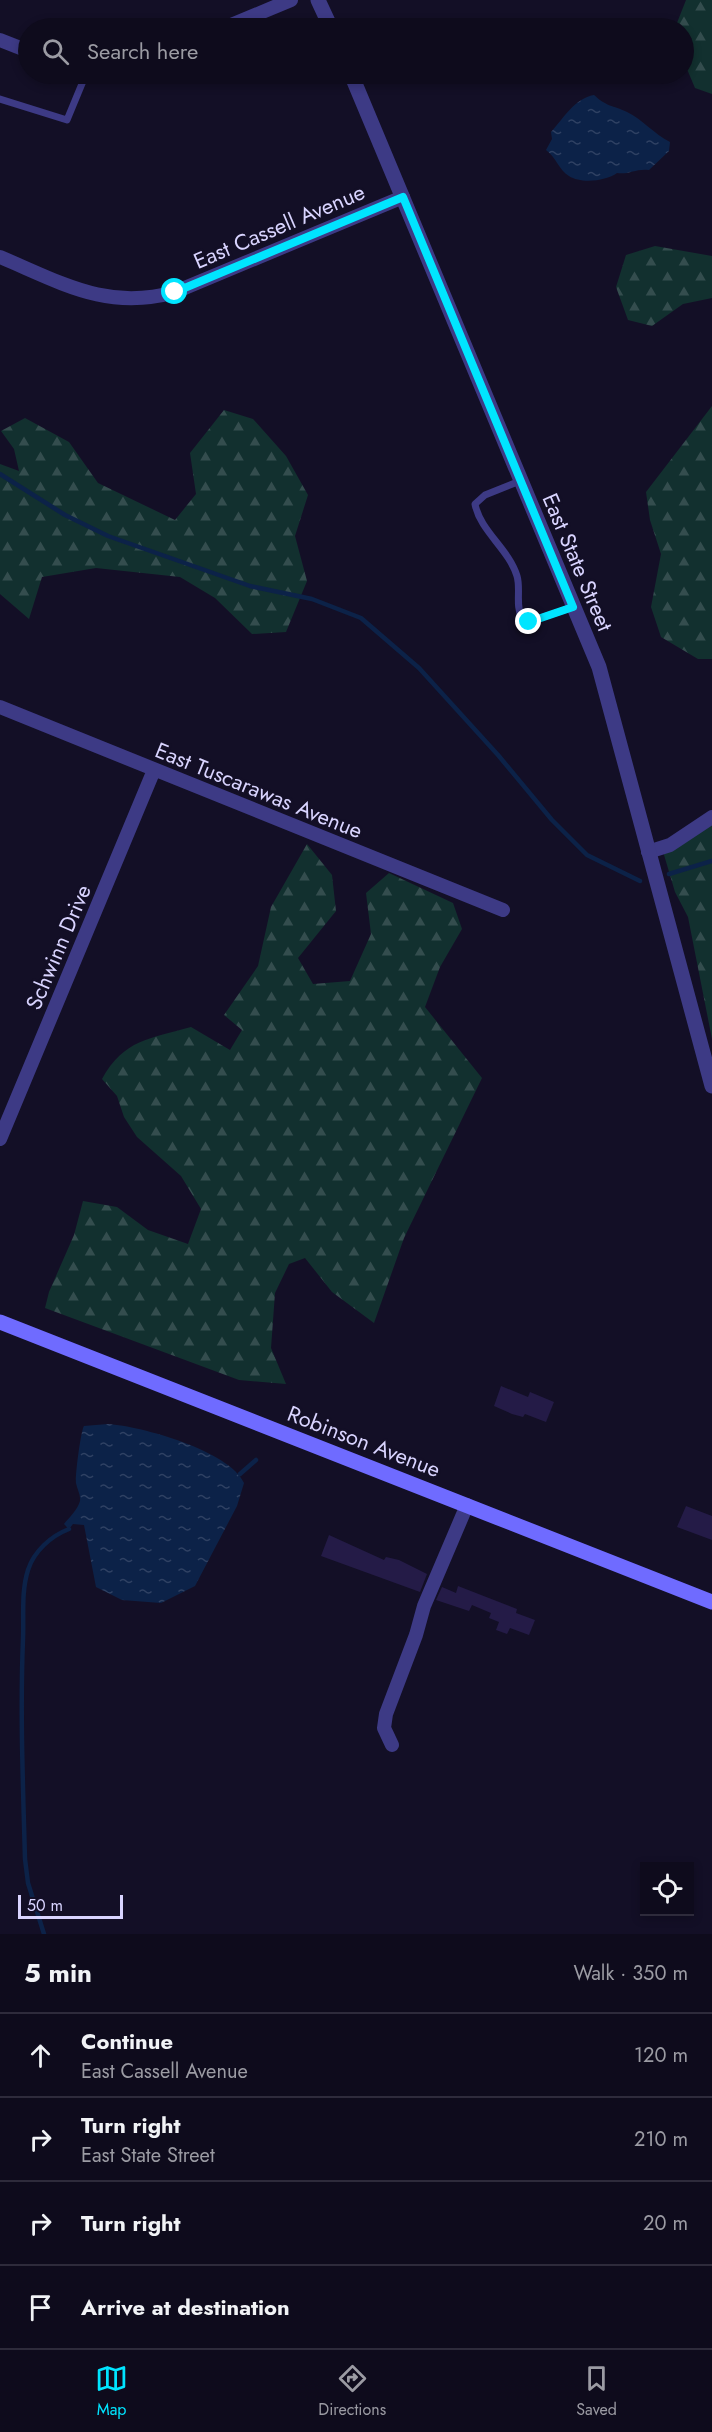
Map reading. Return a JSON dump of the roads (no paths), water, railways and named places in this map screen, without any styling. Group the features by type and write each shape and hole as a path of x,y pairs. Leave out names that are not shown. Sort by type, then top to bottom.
{"main road":[{"name":"Robinson Avenue","path":"0,1322 712,1602"}],"street":[{"path":"248,18 291,0"},
{"path":"318,0 326,18"},
{"path":"0,40 18,47"},
{"name":"East State Street","path":"355,84 599,667 712,1086"},
{"name":"East Cassell Avenue","path":"0,258 99,296 129,300 147,299 175,292 403,197"},
{"name":"East Tuscarawas Avenue","path":"0,707 503,910"},
{"name":"Schwinn Drive","path":"0,1139 154,770"},
{"path":"648,852 670,845 712,818"},
{"path":"392,1745 384,1728 386,1714 416,1635 424,1606 466,1505"}],"lane":[{"path":"0,99 67,120 82,84"},
{"path":"520,481 485,495 475,504 478,517 492,534 517,576 522,618 529,622 573,607"}],"water":[{"path":"594,95 606,104 632,115 670,142 669,151 649,170 617,173 607,178 593,180 580,180 566,173 546,150 552,139 551,132 575,105"},
{"path":"108,1424 162,1435 204,1451 235,1471 244,1483 237,1506 195,1586 161,1603 122,1600 96,1587 84,1525 73,1524 69,1529 64,1524 80,1501 76,1479 84,1426"}],"waterway":[{"path":"0,474 65,515 108,536 250,586 312,599 361,618 419,668 498,755 552,820 587,855 640,881"},
{"path":"669,874 712,861"},
{"path":"240,1474 256,1460"},
{"path":"44,1934 28,1883 25,1859 22,1721 24,1595 28,1570 34,1557 50,1540 69,1529"}]}
